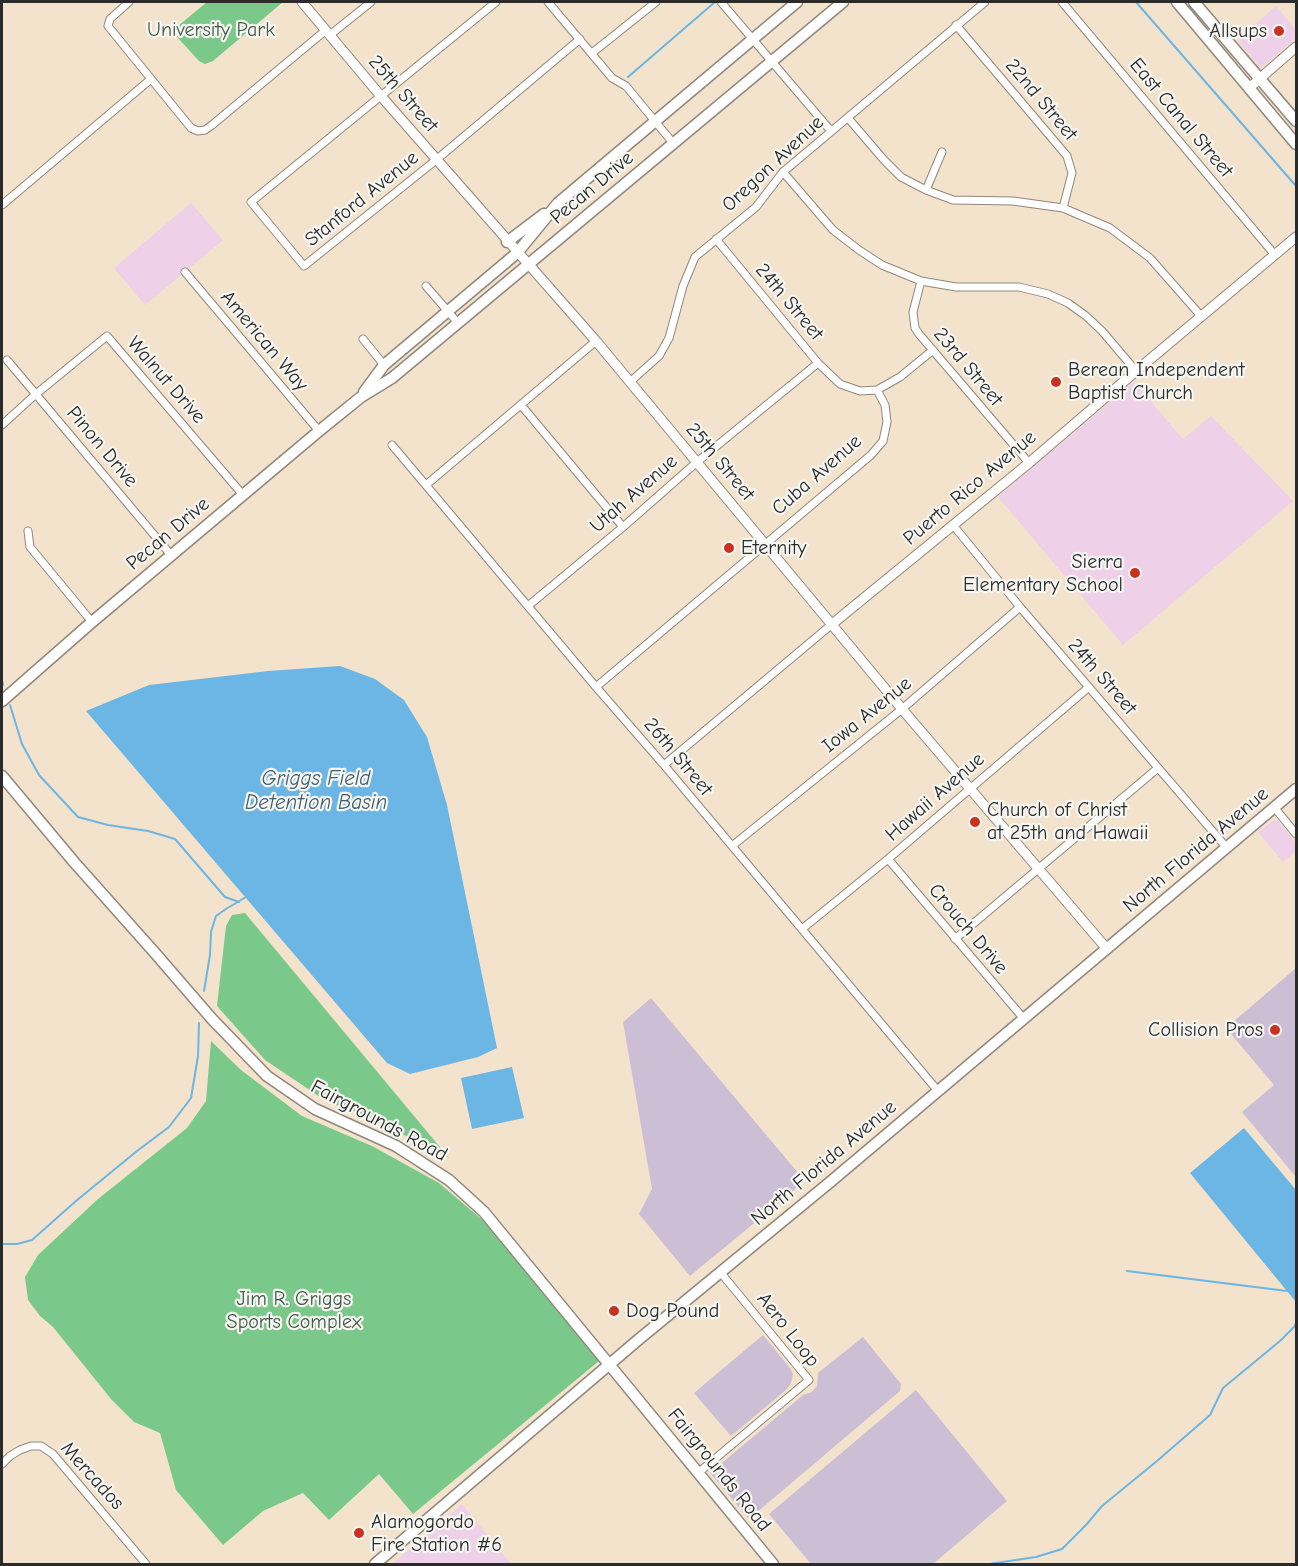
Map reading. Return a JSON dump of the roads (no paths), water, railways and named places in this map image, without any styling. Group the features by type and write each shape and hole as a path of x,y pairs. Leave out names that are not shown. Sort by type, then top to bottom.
{"main road":[{"name":"Pecan Drive","path":"361,397 384,365 517,253 558,203 797,2"},
{"name":"Pecan Drive","path":"2,700 319,431 361,397 392,378 843,2"},
{"path":"1177,2 1296,144"},
{"path":"1194,2 1296,121"},
{"path":"507,242 558,203"},
{"name":"Fairgrounds Road","path":"2,776 212,1019 267,1076 315,1109 396,1146 449,1180 484,1212 773,1564"},
{"name":"North Florida Avenue","path":"375,1564 609,1364 721,1273 1296,789"}],"street":[{"path":"129,2 110,19 108,26 191,128 198,131 205,130 371,2"},
{"name":"25th Street","path":"302,2 507,242 596,341 831,625 1107,949"},
{"path":"380,95 496,2"},
{"path":"548,2 612,78 626,86 673,143"},
{"path":"592,53 656,2"},
{"path":"721,2 831,131"},
{"name":"Oregon Avenue","path":"630,382 659,356 669,338 683,286 695,257 756,207 783,172 985,2"},
{"name":"East Canal Street","path":"1062,2 1275,255"},
{"name":"22nd Street","path":"956,25 1067,156 1072,173 1063,208"},
{"name":"Stanford Avenue","path":"380,95 251,202 304,266 436,160 580,39"},
{"path":"1248,88 1296,47"},
{"path":"2,205 151,79"},
{"path":"848,118 884,160 902,177 926,190 953,200 1013,201 1063,208 1110,228 1150,258 1201,316"},
{"path":"926,190 942,152"},
{"path":"783,172 833,230 882,265 921,281 956,287 1019,287 1048,294 1068,303 1086,316 1136,371"},
{"name":"Puerto Rico Avenue","path":"664,765 1029,463 1296,237"},
{"name":"24th Street","path":"716,239 818,363 840,384 860,391 877,390"},
{"name":"American Way","path":"185,272 319,431"},
{"name":"23rd Street","path":"921,281 913,312 915,328 1029,463"},
{"path":"426,286 458,323"},
{"name":"Walnut Drive","path":"2,425 107,336 243,495"},
{"path":"363,339 384,365"},
{"path":"426,485 596,341"},
{"path":"877,390 900,377 933,350"},
{"name":"Pinon Drive","path":"7,360 171,555"},
{"name":"Utah Avenue","path":"528,606 697,462 818,363"},
{"name":"Cuba Avenue","path":"596,687 870,455 883,441 887,422 885,405 877,390"},
{"path":"521,405 623,527"},
{"name":"26th Street","path":"392,445 938,1091"},
{"name":"24th Street","path":"953,525 1020,607 1227,848"},
{"path":"28,531 30,547 92,622"},
{"name":"Iowa Avenue","path":"732,846 902,709 1020,607"},
{"name":"Hawaii Avenue","path":"802,929 888,859 1089,687"},
{"path":"955,939 1158,768"},
{"path":"1274,807 1296,834"},
{"name":"Crouch Drive","path":"888,859 1024,1019"},
{"name":"Aero Loop","path":"698,1473 809,1380 721,1273"},
{"name":"Mercados","path":"2,1464 10,1456 31,1446 41,1446 53,1454 146,1564"}],"water":[{"name":"Griggs Field Detention Basin","path":"340,666 375,679 404,700 427,737 447,805 497,1048 478,1057 410,1074 387,1063 86,711 149,685 268,671"},
{"path":"512,1067 524,1118 472,1129 461,1078"},
{"path":"1244,1128 1296,1190 1296,1302 1190,1173"}],"waterway":[{"path":"628,77 715,2"},
{"path":"1136,2 1296,186"},
{"path":"2,680 3,685"},
{"path":"10,705 22,744 39,775 78,817 108,825 148,831 175,839 225,897 239,902"},
{"path":"204,991 211,932 216,916 246,897"},
{"path":"2,1244 17,1244 32,1240 76,1201 169,1127 191,1098 198,1056 199,1023"},
{"path":"1127,1271 1287,1291"},
{"path":"989,1564 1036,1557 1062,1549 1102,1506 1210,1415 1223,1388 1280,1341 1296,1323"}],"place":[{"name":"Allsups","path":"1279,31"},
{"name":"Berean Independent Baptist Church","path":"1056,382"},
{"name":"Eternity","path":"729,548"},
{"name":"Sierra Elementary School","path":"1135,573"},
{"name":"Church of Christ at 25th and Hawaii","path":"975,822"},
{"name":"Collision Pros","path":"1275,1030"},
{"name":"Dog Pound","path":"614,1311"},
{"name":"Alamogordo Fire Station #6","path":"359,1533"}],"park label":[{"name":"University Park","path":"211,30"},
{"name":"Jim R. Griggs Sports Complex","path":"294,1310"}]}
